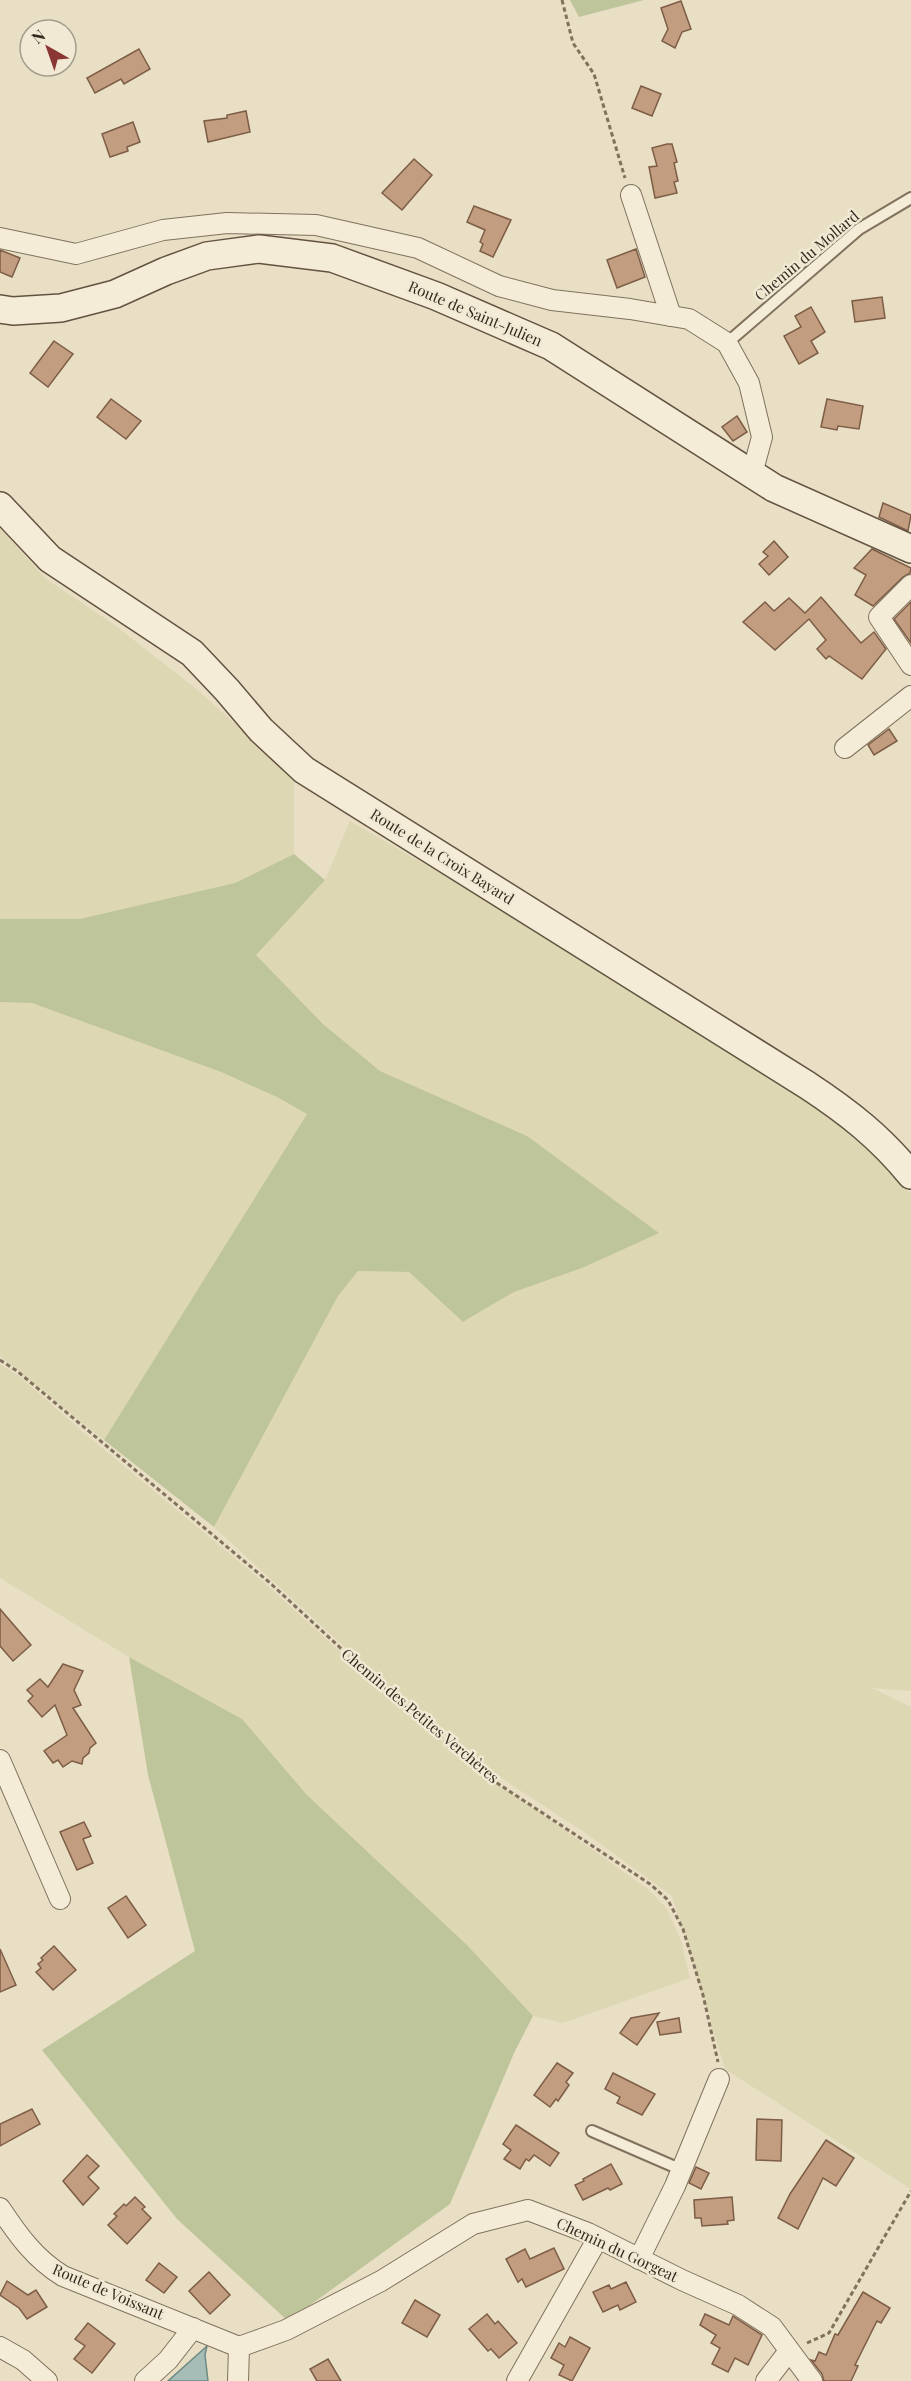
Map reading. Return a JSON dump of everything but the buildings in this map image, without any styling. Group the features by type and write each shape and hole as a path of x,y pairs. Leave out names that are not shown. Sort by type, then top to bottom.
{"main road":[{"name":"Route de Saint-Julien","path":"0,309 13,311 61,308 115,294 207,256 259,249 332,258 436,296 550,346 774,488 911,549"},
{"name":"Route de la Croix Bayard","path":"0,506 50,559 192,654 261,730 304,770 807,1085 862,1124 878,1138 911,1175"}],"street":[{"path":"631,195 671,316"},
{"path":"0,238 76,254 163,230 227,223 316,225 418,248 499,286 552,300 689,319 727,343 749,383 762,437 752,474"},
{"path":"911,585 879,617 911,665"},
{"path":"845,748 911,696"},
{"path":"0,1760 60,1899"},
{"path":"639,2259 682,2170 719,2079"},
{"name":"Route de Voissant","path":"0,2208 33,2253 56,2272 238,2347"},
{"name":"Chemin du Gorgeat","path":"238,2347 286,2330 370,2286 473,2224 528,2210 598,2238 738,2305 772,2327 812,2381"},
{"path":"517,2381 598,2238"},
{"path":"145,2381 168,2360 193,2328"},
{"path":"0,2347 23,2360 47,2381"},
{"path":"238,2347 238,2381"},
{"path":"766,2381 789,2351"}],"lane":[{"name":"Chemin du Mollard","path":"727,343 859,229 911,198"},
{"path":"592,2131 682,2170"}],"path":[{"path":"562,0 573,42 594,74 631,195"},
{"name":"Chemin des Petites Verchères","path":"0,1360 17,1371 268,1582 399,1702 491,1779 650,1884 668,1900 683,1929 702,1995 718,2057 719,2079"},
{"path":"789,2351 829,2333 911,2191"}],"shaded area":[{"path":"0,528 46,579 112,623 195,688 294,776 294,854 235,883 84,920 0,919"},
{"path":"350,821 507,912 640,997 850,1124 911,1194 911,1691 872,1688 911,1707 911,2189 725,2069 672,1896 584,1832 510,1784 454,1743 375,1675 214,1527 338,1296 358,1271 409,1272 464,1322 514,1292 582,1268 527,1136 380,1071 323,1024 255,954 325,880"},
{"path":"0,1002 32,1003 221,1072 277,1097 307,1114 104,1440 0,1356"},
{"path":"0,1364 19,1376 260,1579 408,1713 479,1773 528,1804 649,1890 667,1909 681,1941 690,1978 563,2023 533,2016 467,1945 307,1795 242,1719 127,1656 0,1578"}],"green space":[{"path":"570,0 644,0 579,17"},
{"path":"294,854 325,880 256,955 323,1024 380,1071 527,1136 659,1233 582,1268 514,1292 463,1322 409,1272 358,1271 338,1296 214,1527 104,1440 307,1114 277,1097 221,1072 32,1003 0,1002 0,919 80,919 235,883"},
{"path":"129,1657 242,1719 307,1795 467,1945 533,2016 514,2053 450,2204 288,2321 177,2219 42,2050 195,1951 148,1775"}],"water":[{"path":"207,2346 205,2355 208,2381 168,2381"}]}
